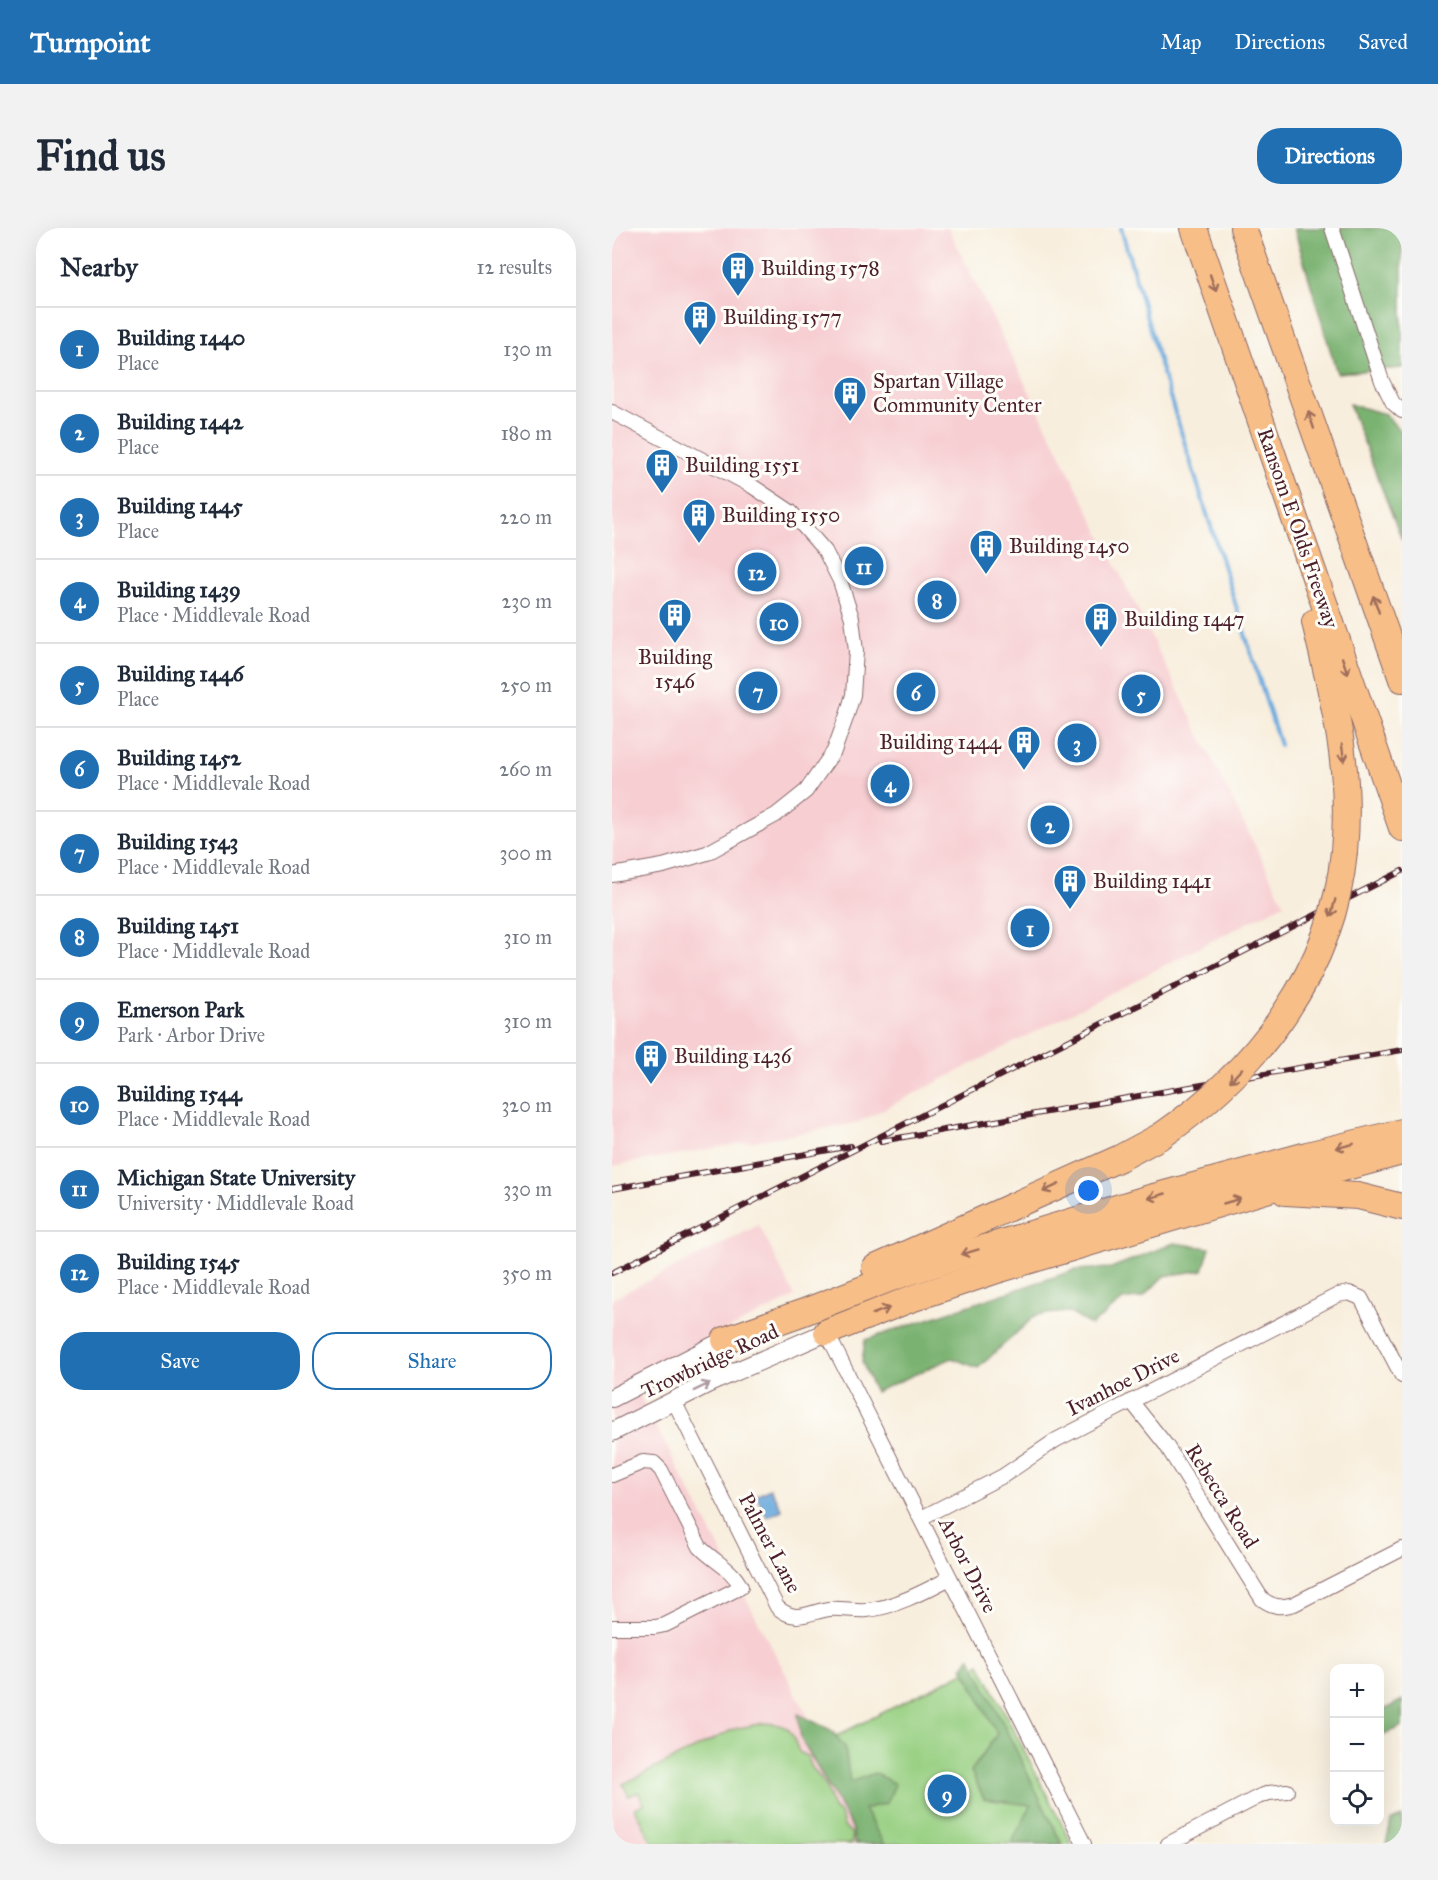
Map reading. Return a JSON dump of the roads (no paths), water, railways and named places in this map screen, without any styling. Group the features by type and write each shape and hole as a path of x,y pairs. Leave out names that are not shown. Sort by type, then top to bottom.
{"highway":[{"name":"Ransom E Olds Freeway","path":"1194,228 1401,827"},
{"path":"1243,228 1402,679"},
{"path":"725,1340 812,1297 1120,1158 1161,1136 1204,1105 1229,1082 1256,1053 1286,1013 1303,984 1329,923 1341,875 1347,785 1342,740 1285,490"},
{"path":"827,1332 908,1300 997,1270 1266,1191 1310,1165 1402,1132"},
{"path":"725,1340 894,1277 1150,1198 1310,1165 1402,1152"},
{"path":"1266,1191 1358,1196 1402,1207"}],"street":[{"path":"1332,228 1382,381 1393,403 1402,411"},
{"path":"612,411 752,486 791,512 825,551 840,581 852,618 856,661 853,695 834,751 806,791 776,815 707,853 647,869 612,875"},
{"name":"Ivanhoe Drive","path":"921,1518 1003,1476 1056,1440 1338,1295 1349,1293 1361,1298 1402,1376"},
{"name":"Arbor Drive","path":"804,1312 817,1320 827,1332 1084,1844"},
{"name":"Trowbridge Road","path":"612,1432 674,1401 827,1332"},
{"name":"Trowbridge Road","path":"612,1398 725,1340"},
{"path":"612,1403 652,1378"},
{"name":"Palmer Lane","path":"674,1401 777,1607 786,1615 798,1617 844,1608 866,1610 911,1596 950,1578"},
{"name":"Rebecca Road","path":"1131,1401 1166,1445 1262,1599 1270,1605 1282,1607 1294,1604 1402,1549"},
{"path":"612,1475 644,1462 654,1463 661,1470 700,1547 731,1571 741,1587 665,1625 612,1627"},
{"path":"1168,1844 1258,1797 1287,1791"}],"water":[{"path":"770,1488 782,1510 767,1517 756,1495"}],"waterway":[{"path":"1121,228 1165,381 1280,745"}],"railway":[{"path":"612,1273 1402,871"},
{"path":"881,1141 1402,1050"},
{"path":"612,1189 851,1146"}],"place":[{"name":"Building 1578","path":"738,297"},
{"name":"Building 1577","path":"700,346"},
{"name":"Spartan Village Community Center","path":"850,422"},
{"name":"Building 1551","path":"662,494"},
{"name":"Building 1550","path":"699,544"},
{"name":"Michigan State University","path":"864,566"},
{"name":"Building 1545","path":"757,572"},
{"name":"Building 1450","path":"986,575"},
{"name":"Building 1451","path":"937,600"},
{"name":"Building 1544","path":"779,622"},
{"name":"Building 1546","path":"675,644"},
{"name":"Building 1447","path":"1101,648"},
{"name":"Building 1543","path":"758,691"},
{"name":"Building 1452","path":"916,692"},
{"name":"Building 1446","path":"1141,694"},
{"name":"Building 1445","path":"1077,743"},
{"name":"Building 1444","path":"1024,771"},
{"name":"Building 1439","path":"890,784"},
{"name":"Building 1442","path":"1050,825"},
{"name":"Building 1441","path":"1070,910"},
{"name":"Building 1440","path":"1030,928"},
{"name":"Building 1436","path":"651,1085"},
{"name":"Emerson Park","path":"947,1794"}]}
